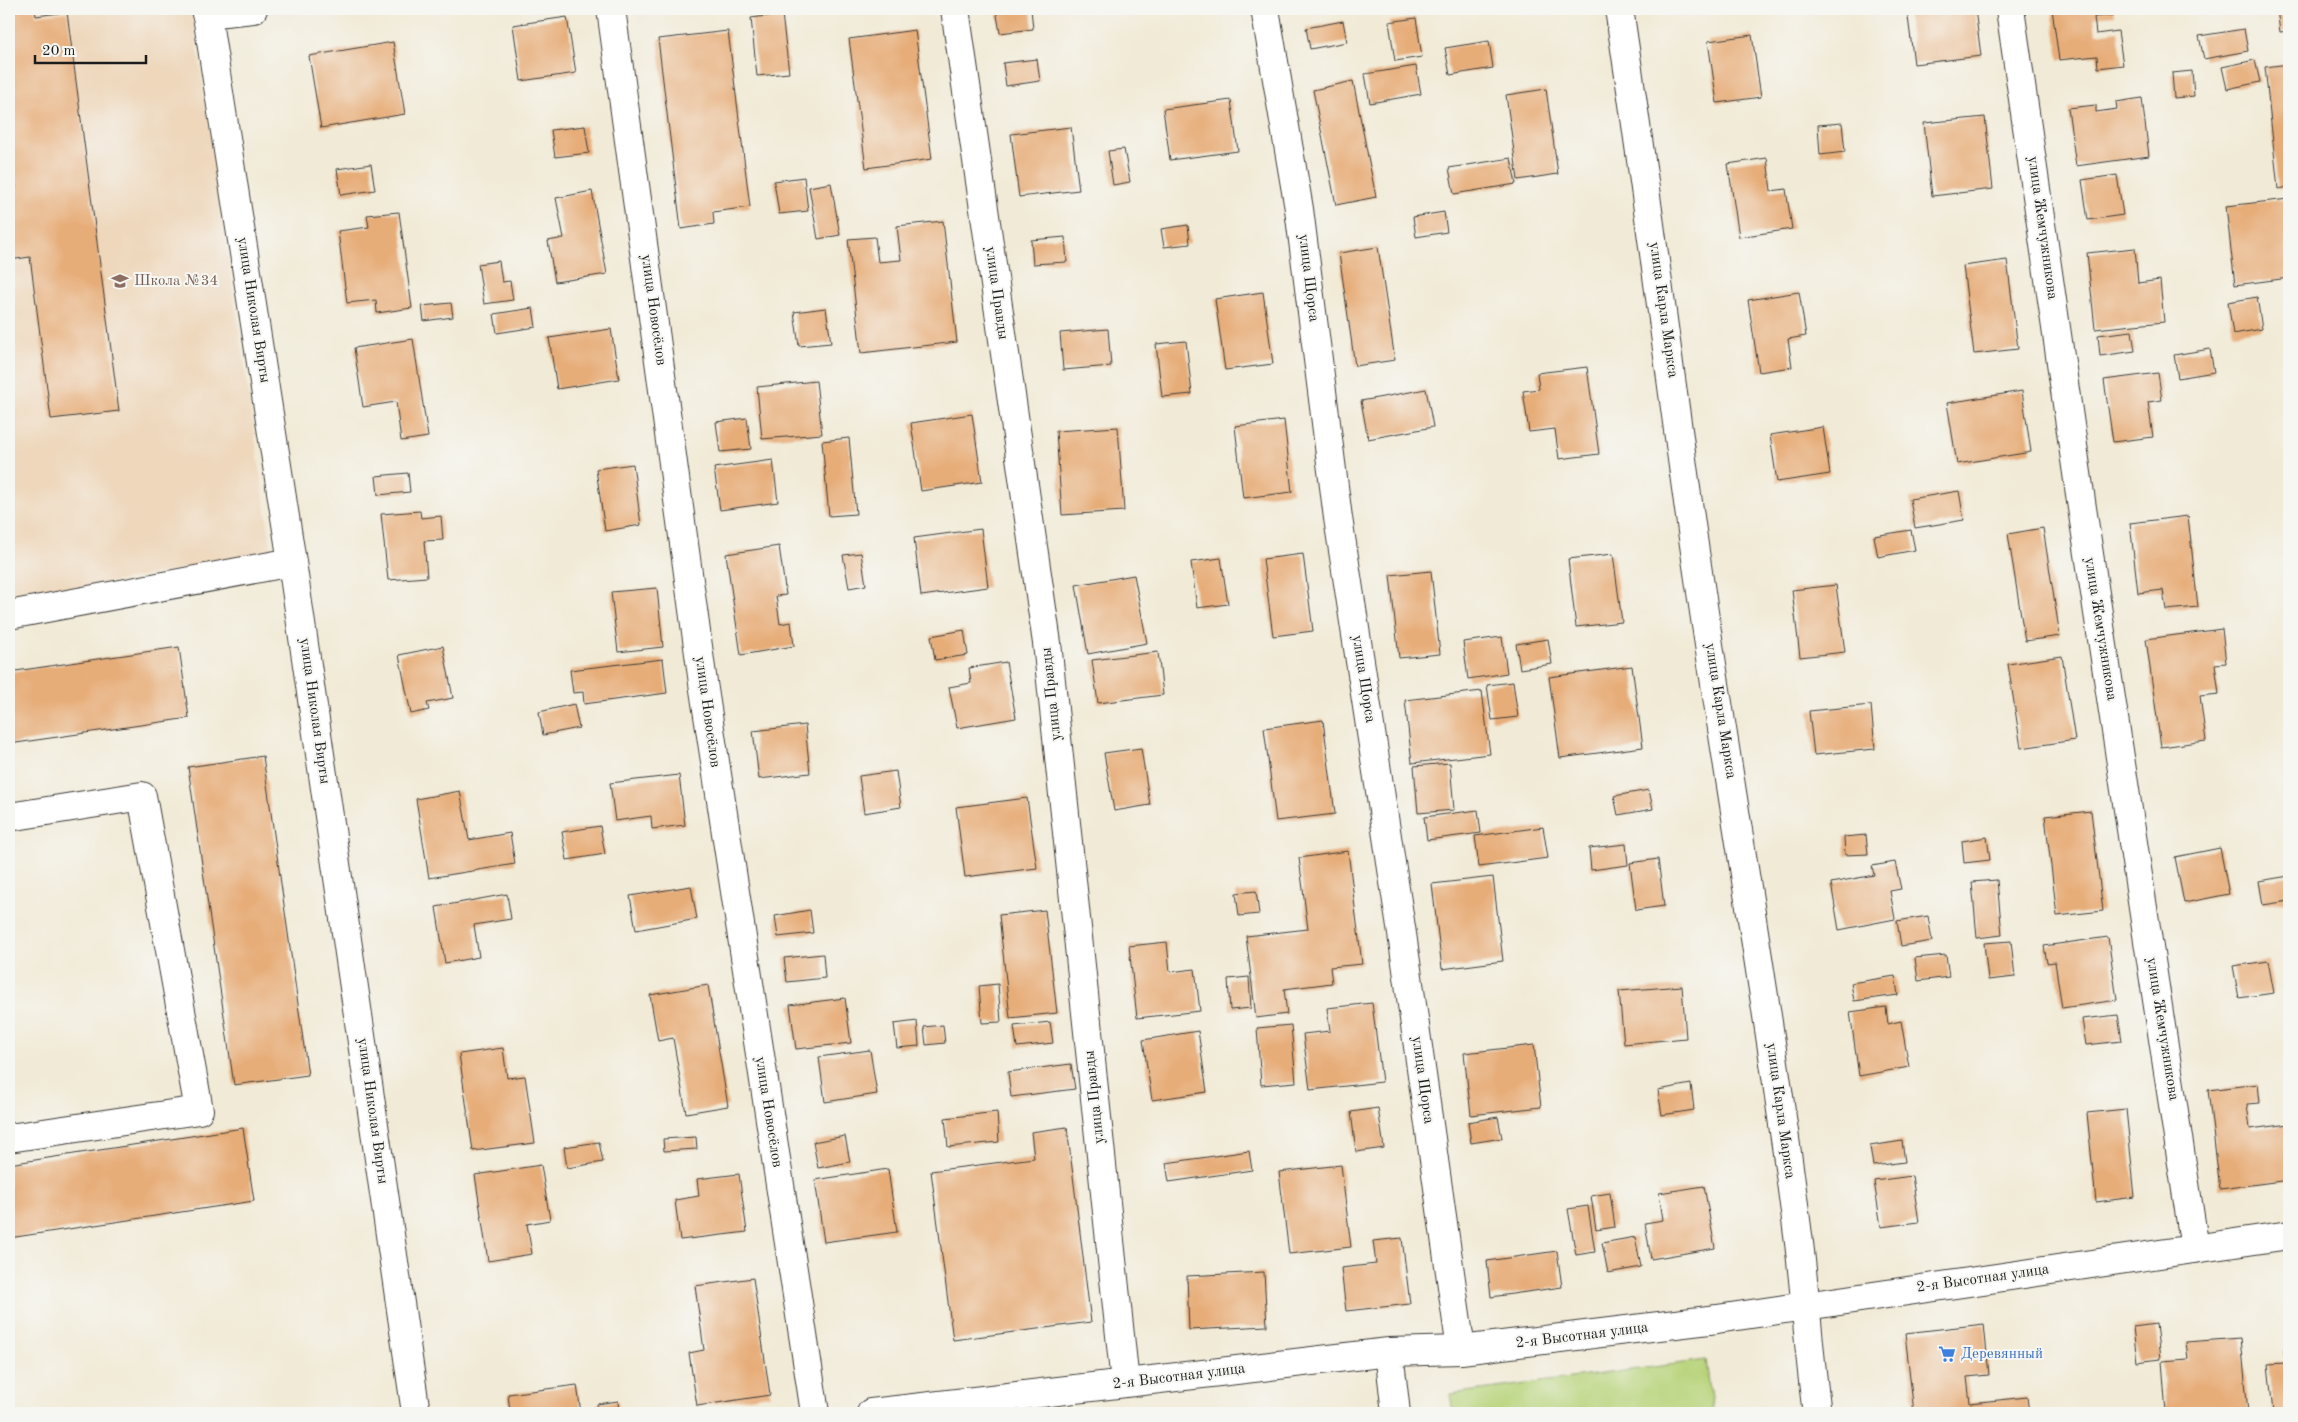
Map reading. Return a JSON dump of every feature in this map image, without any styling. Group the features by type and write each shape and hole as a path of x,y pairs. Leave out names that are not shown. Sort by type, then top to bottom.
{"street":[{"path":"206,11 253,9"},
{"name":"улица Новосёлов","path":"611,9 703,682 815,1413"},
{"name":"улица Правды","path":"955,9 1046,643 1125,1383"},
{"name":"улица Щорса","path":"1265,9 1299,209 1338,518 1402,934 1461,1350"},
{"name":"улица Карла Маркса","path":"1619,9 1646,184 1693,539 1754,925 1799,1246 1817,1413"},
{"name":"улица Жемчужникова","path":"2010,9 2080,498 2195,1249"},
{"name":"улица Николая Вирты","path":"206,11 292,562 416,1413"},
{"path":"9,615 292,562"},
{"path":"9,817 142,796 199,1110 9,1138"},
{"name":"2-я Высотная улица","path":"871,1413 1389,1352 1461,1350 1717,1319 2289,1235"},
{"path":"1389,1352 1396,1413"}],"shaded area":[{"name":"Школа №34","path":"9,9 192,9 272,553 9,601"}],"green space":[{"path":"1706,1360 1713,1413 1454,1413 1451,1394"}],"building":[{"path":"9,9 35,9 36,16 67,12 119,411 51,419 30,257 9,260 9,189 16,188 9,130"},
{"path":"996,9 1031,9 1033,29 1000,33"},
{"path":"1907,9 1975,9 1981,56 1914,64"},
{"path":"2052,9 2114,9 2115,15 2094,17 2096,34 2118,31 2123,65 2098,68 2097,56 2059,60"},
{"path":"2277,9 2289,9 2289,31 2280,32"},
{"path":"782,14 789,73 757,76 751,18"},
{"path":"567,17 576,73 521,81 513,25"},
{"path":"1416,18 1422,57 1395,61 1389,22"},
{"path":"1343,21 1347,42 1310,49 1306,28"},
{"path":"2244,29 2248,51 2204,59 2199,36"},
{"path":"915,30 932,159 866,168 849,39"},
{"path":"728,31 750,207 713,212 714,224 681,229 658,39"},
{"path":"1752,35 1761,97 1717,103 1708,41"},
{"path":"1489,41 1493,68 1450,75 1445,48"},
{"path":"393,42 405,114 321,128 309,56"},
{"path":"1037,59 1040,81 1006,86 1003,63"},
{"path":"2255,60 2260,82 2227,89 2222,67"},
{"path":"2289,64 2289,187 2278,189 2265,67"},
{"path":"1416,66 1421,94 1370,103 1365,74"},
{"path":"2192,71 2194,96 2174,98 2172,73"},
{"path":"1353,81 1376,197 1336,205 1313,90"},
{"path":"1546,89 1558,174 1518,180 1506,95"},
{"path":"2142,98 2149,156 2076,166 2068,108 2096,105 2096,112 2117,109 2116,102"},
{"path":"1231,100 1238,151 1170,160 1163,109"},
{"path":"1985,117 1993,189 1932,196 1924,123"},
{"path":"1842,123 1845,152 1820,155 1818,125"},
{"path":"585,126 589,153 555,157 551,130"},
{"path":"1071,127 1079,190 1019,197 1011,134"},
{"path":"1124,149 1130,182 1113,185 1108,151"},
{"path":"1511,158 1516,184 1454,194 1449,168"},
{"path":"1767,158 1771,191 1786,189 1792,229 1739,237 1728,164"},
{"path":"371,164 375,190 341,195 337,169"},
{"path":"2117,175 2123,215 2088,220 2082,180"},
{"path":"804,177 808,211 779,214 774,181"},
{"path":"831,183 840,235 818,239 809,187"},
{"path":"592,191 607,274 555,282 548,241 564,238 556,198"},
{"path":"2289,199 2289,278 2235,285 2226,206"},
{"path":"399,212 412,308 377,313 376,300 347,303 338,231 369,227 367,215"},
{"path":"1444,212 1447,232 1416,237 1413,217"},
{"path":"943,221 957,342 861,353 848,239 875,237 878,262 901,260 897,226"},
{"path":"1188,225 1190,244 1164,247 1161,229"},
{"path":"1065,237 1067,262 1033,264 1031,240"},
{"path":"1378,247 1395,360 1355,366 1339,253"},
{"path":"2135,248 2138,283 2160,280 2164,322 2095,329 2087,253"},
{"path":"2007,260 2018,349 1974,354 1963,266"},
{"path":"499,261 502,282 510,281 513,300 484,304 478,264"},
{"path":"1263,292 1273,364 1225,370 1215,299"},
{"path":"1799,292 1806,336 1788,339 1792,367 1759,372 1748,300"},
{"path":"2257,297 2262,329 2233,334 2228,302"},
{"path":"451,303 453,317 424,321 422,306"},
{"path":"533,308 536,327 497,333 494,314"},
{"path":"826,308 831,343 799,346 794,312"},
{"path":"611,329 619,379 557,389 549,338"},
{"path":"1108,329 1111,366 1063,370 1060,333"},
{"path":"2132,331 2135,351 2100,356 2098,335"},
{"path":"413,339 428,437 401,441 396,402 363,407 354,348"},
{"path":"1186,341 1192,394 1162,397 1156,344"},
{"path":"2210,349 2214,372 2178,378 2174,355"},
{"path":"1587,367 1599,454 1559,459 1555,429 1529,432 1523,391 1539,389 1537,373"},
{"path":"2158,373 2162,400 2148,402 2153,437 2113,442 2104,380"},
{"path":"816,381 822,434 762,439 757,387"},
{"path":"1426,389 1433,427 1368,439 1361,401"},
{"path":"2022,391 2031,452 1957,464 1947,403"},
{"path":"972,414 982,482 921,491 911,423"},
{"path":"747,418 751,449 720,452 716,422"},
{"path":"1284,420 1292,492 1243,498 1235,426"},
{"path":"1118,427 1124,511 1062,515 1056,431"},
{"path":"1823,427 1830,474 1777,482 1770,435"},
{"path":"849,438 856,514 829,516 822,441"},
{"path":"773,460 778,502 720,510 714,468"},
{"path":"633,464 641,525 605,531 596,469"},
{"path":"408,473 410,492 378,495 376,476"},
{"path":"1959,491 1964,520 1915,528 1910,499"},
{"path":"420,511 421,518 441,516 443,540 424,541 427,577 388,580 381,514"},
{"path":"2188,516 2198,607 2166,610 2163,590 2138,593 2130,523"},
{"path":"2043,528 2060,636 2025,641 2008,534"},
{"path":"981,529 988,587 921,596 914,538"},
{"path":"1911,530 1915,550 1878,557 1874,536"},
{"path":"779,546 786,595 776,596 780,624 791,622 794,646 741,655 726,554"},
{"path":"861,553 866,585 849,588 843,555"},
{"path":"1303,554 1313,631 1273,636 1263,559"},
{"path":"1613,554 1622,622 1576,627 1568,559"},
{"path":"1221,558 1228,604 1197,608 1191,562"},
{"path":"1431,571 1440,654 1399,658 1390,575"},
{"path":"1134,575 1147,643 1088,654 1076,585"},
{"path":"1836,585 1845,652 1800,657 1792,590"},
{"path":"657,588 663,647 618,652 611,592"},
{"path":"2222,629 2226,663 2215,664 2219,694 2200,696 2206,741 2161,747 2146,639"},
{"path":"964,630 968,655 935,660 931,636"},
{"path":"1502,637 1507,673 1468,679 1463,642"},
{"path":"1548,639 1552,664 1520,669 1516,644"},
{"path":"443,646 453,698 427,703 429,710 411,714 399,655"},
{"path":"179,647 189,718 9,744 9,672"},
{"path":"1158,652 1163,695 1098,703 1092,660"},
{"path":"2062,656 2075,740 2021,748 2008,664"},
{"path":"663,659 667,693 584,704 583,692 573,693 570,670"},
{"path":"1006,662 1016,718 957,728 949,687 971,683 969,668"},
{"path":"1632,666 1643,747 1560,758 1549,677"},
{"path":"1513,682 1518,717 1492,720 1487,685"},
{"path":"1482,691 1490,754 1412,763 1405,700"},
{"path":"574,704 579,728 543,735 539,712"},
{"path":"1871,705 1875,749 1814,755 1809,711"},
{"path":"1323,720 1335,814 1276,821 1264,728"},
{"path":"805,725 810,773 759,779 753,731"},
{"path":"1141,748 1150,805 1114,811 1104,753"},
{"path":"263,756 308,1075 234,1085 188,767"},
{"path":"1450,763 1454,810 1418,813 1414,766"},
{"path":"896,771 901,807 864,813 859,776"},
{"path":"679,775 685,825 652,829 651,816 615,821 610,783"},
{"path":"1649,790 1653,809 1618,815 1614,796"},
{"path":"460,791 469,840 510,833 515,864 429,878 416,799"},
{"path":"1027,798 1037,868 965,877 956,807"},
{"path":"1478,810 1481,833 1427,840 1424,817"},
{"path":"2091,811 2103,911 2057,916 2045,816"},
{"path":"600,826 605,854 567,860 562,832"},
{"path":"1543,827 1548,858 1479,867 1475,836"},
{"path":"1866,835 1868,854 1845,855 1844,837"},
{"path":"1987,837 1990,860 1964,863 1962,841"},
{"path":"1626,844 1628,865 1591,870 1589,848"},
{"path":"2220,848 2229,894 2184,903 2175,857"},
{"path":"1348,851 1362,964 1330,967 1332,983 1284,989 1287,1014 1256,1018 1246,936 1308,929 1299,858"},
{"path":"1658,859 1664,906 1636,910 1630,863"},
{"path":"1895,862 1901,889 1890,891 1895,919 1839,930 1831,883 1874,875 1872,866"},
{"path":"2289,876 2289,901 2263,905 2259,881"},
{"path":"1493,877 1503,961 1442,969 1432,884"},
{"path":"1997,880 2002,935 1977,938 1972,882"},
{"path":"691,886 697,919 636,930 630,896"},
{"path":"1256,891 1259,914 1239,916 1236,893"},
{"path":"507,894 511,919 474,925 479,957 445,963 436,907"},
{"path":"810,910 813,933 778,937 775,916"},
{"path":"1045,910 1057,1013 1010,1018 999,915"},
{"path":"1928,916 1932,941 1901,946 1897,921"},
{"path":"2108,937 2117,1000 2062,1008 2055,962 2047,963 2044,946"},
{"path":"2011,941 2015,977 1988,980 1984,943"},
{"path":"1167,942 1170,972 1195,969 1200,1011 1137,1018 1129,946"},
{"path":"823,954 825,978 787,982 784,958"},
{"path":"1946,955 1949,977 1918,981 1915,958"},
{"path":"2268,961 2274,993 2239,998 2233,966"},
{"path":"1895,976 1898,995 1854,1001 1851,983"},
{"path":"1249,977 1251,1008 1230,1010 1228,979"},
{"path":"998,984 1001,1022 982,1023 979,986"},
{"path":"708,985 728,1106 686,1113 673,1038 658,1041 650,995"},
{"path":"1682,986 1686,1038 1624,1044 1619,991"},
{"path":"845,998 851,1043 796,1049 790,1005"},
{"path":"1372,1003 1382,1082 1310,1090 1303,1034 1330,1031 1327,1008"},
{"path":"1886,1007 1888,1024 1901,1021 1909,1067 1859,1076 1850,1012"},
{"path":"2118,1015 2122,1041 2086,1045 2082,1019"},
{"path":"917,1021 919,1046 897,1048 894,1024"},
{"path":"1050,1022 1053,1043 1017,1047 1014,1026"},
{"path":"943,1025 945,1043 926,1045 924,1027"},
{"path":"1291,1025 1296,1082 1261,1085 1257,1028"},
{"path":"1198,1031 1207,1092 1152,1100 1143,1040"},
{"path":"1534,1045 1541,1107 1471,1115 1464,1053"},
{"path":"503,1048 507,1078 525,1076 535,1143 473,1151 459,1054"},
{"path":"870,1050 877,1094 825,1102 819,1057"},
{"path":"1071,1064 1075,1089 1011,1097 1008,1072"},
{"path":"1691,1084 1694,1110 1662,1115 1658,1090"},
{"path":"2258,1084 2260,1103 2247,1104 2250,1129 2289,1124 2289,1144 2287,1144 2289,1180 2220,1189 2208,1090"},
{"path":"1378,1108 1384,1148 1356,1152 1351,1112"},
{"path":"2126,1109 2135,1197 2096,1202 2087,1113"},
{"path":"997,1112 999,1142 948,1147 945,1118"},
{"path":"1498,1117 1502,1138 1471,1143 1468,1122"},
{"path":"1067,1127 1091,1322 953,1340 931,1171 1034,1158 1031,1132"},
{"path":"243,1128 254,1201 9,1238 9,1164"},
{"path":"845,1136 850,1162 818,1168 813,1142"},
{"path":"696,1137 697,1149 664,1151 663,1139"},
{"path":"1902,1141 1905,1162 1873,1166 1870,1146"},
{"path":"599,1142 603,1162 567,1168 564,1147"},
{"path":"1249,1151 1252,1170 1169,1182 1166,1163"},
{"path":"541,1165 550,1220 527,1224 532,1254 488,1261 475,1175"},
{"path":"1341,1165 1351,1247 1289,1254 1279,1172"},
{"path":"888,1169 897,1232 824,1242 815,1180"},
{"path":"739,1174 747,1232 680,1240 675,1200 699,1196 697,1179"},
{"path":"1912,1176 1919,1222 1881,1227 1874,1181"},
{"path":"1704,1186 1715,1248 1651,1259 1645,1223 1663,1220 1659,1193"},
{"path":"1610,1193 1615,1227 1596,1230 1591,1196"},
{"path":"1588,1206 1595,1252 1576,1255 1568,1209"},
{"path":"1635,1237 1641,1267 1608,1273 1602,1243"},
{"path":"1402,1238 1410,1304 1346,1311 1341,1268 1376,1264 1373,1241"},
{"path":"1557,1251 1562,1287 1491,1297 1487,1261"},
{"path":"1264,1272 1267,1326 1189,1330 1187,1276"},
{"path":"753,1278 770,1395 697,1406 689,1353 704,1350 695,1286"},
{"name":"Деревянный","path":"1984,1324 1989,1375 1967,1377 1970,1403 2027,1397 2029,1413 1914,1413 1905,1333"},
{"path":"2156,1324 2160,1359 2137,1362 2133,1327"},
{"path":"2241,1338 2248,1413 2166,1413 2162,1361 2188,1359 2186,1342"},
{"path":"2289,1348 2289,1413 2273,1413 2268,1364 2285,1363 2284,1349"},
{"path":"577,1385 581,1413 510,1413 508,1394"},
{"path":"618,1401 619,1413 598,1413 597,1404"}],"place":[{"name":"Школа №34","path":"120,281"},
{"name":"Деревянный","path":"1947,1354"}]}
